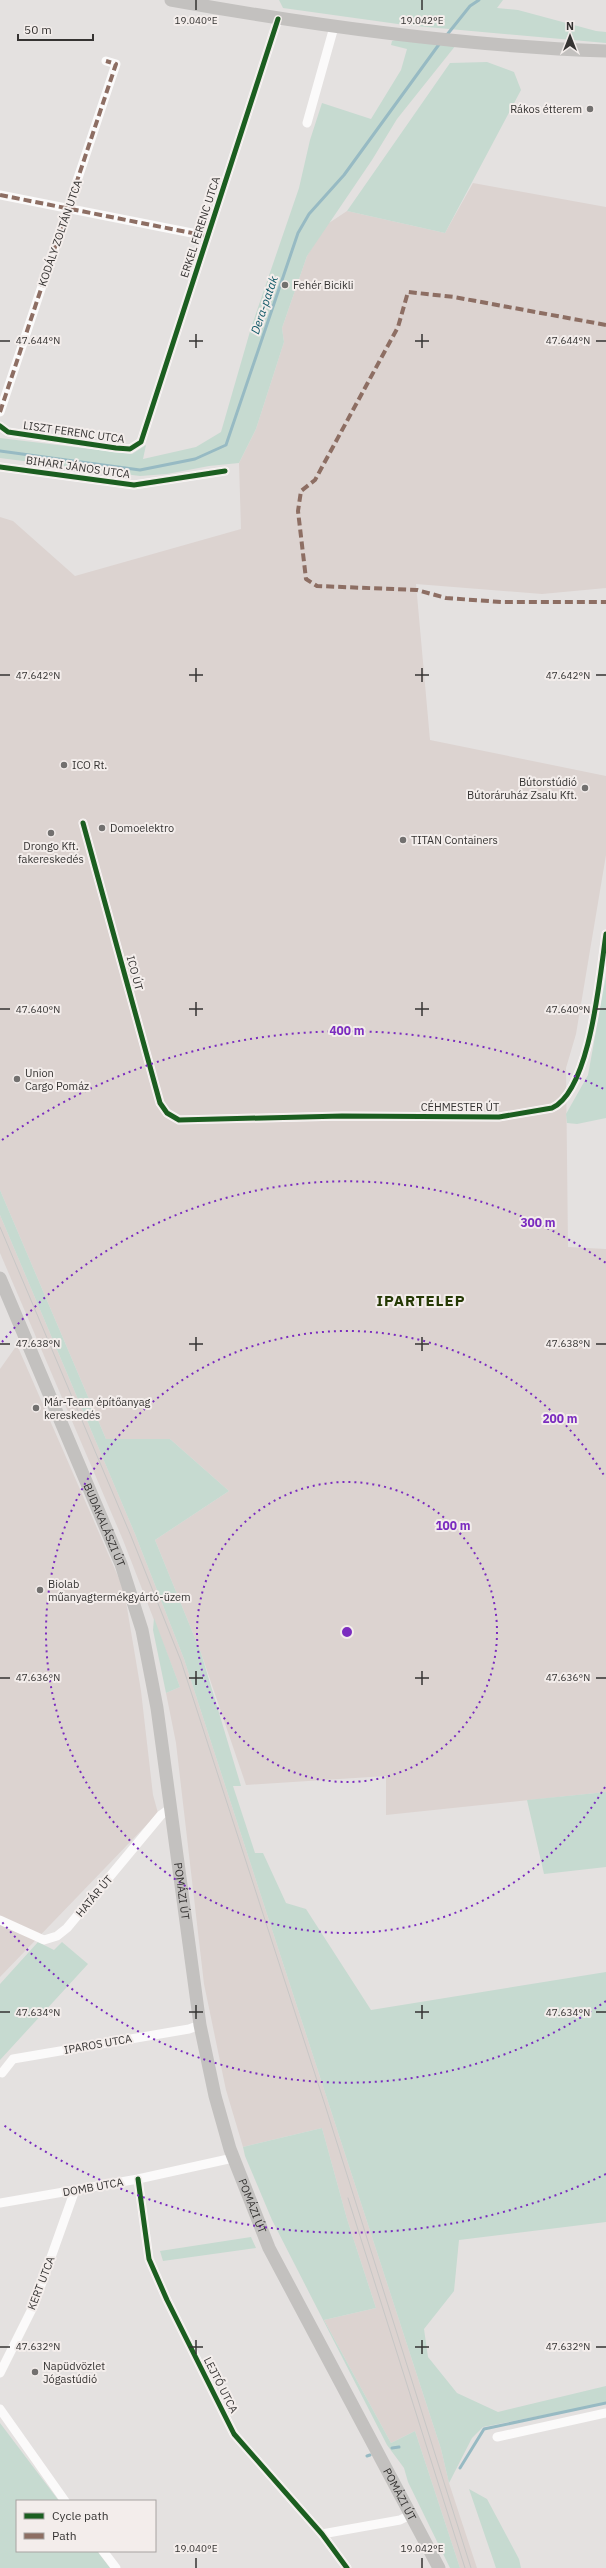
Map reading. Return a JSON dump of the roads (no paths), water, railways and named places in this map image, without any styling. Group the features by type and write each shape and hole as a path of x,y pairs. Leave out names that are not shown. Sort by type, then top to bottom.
{"main road":[{"path":"171,0 278,19 376,33 466,42 606,51"},
{"name":"BUDAKALÁSZI ÚT","path":"0,1278 83,1471 134,1602 153,1680 171,1808"},
{"name":"POMÁZI ÚT","path":"171,1808 200,2025 215,2096 233,2158 269,2248 412,2514 439,2568"}],"street":[{"name":"ERKEL FERENC UTCA","path":"141,442 278,19"},
{"path":"307,123 334,28"},
{"name":"KODÁLY ZOLTÁN UTCA","path":"0,412 116,64 106,61"},
{"path":"0,195 207,236"},
{"name":"LISZT FERENC UTCA","path":"1,428 123,449 130,449 141,442"},
{"name":"BIHARI JÁNOS UTCA","path":"0,467 134,485 225,471"},
{"name":"ICO ÚT","path":"83,823 160,1103 167,1113 179,1120"},
{"name":"CÉHMESTER ÚT","path":"179,1120 342,1116 499,1117 557,1105 578,1080 591,1032 606,934"},
{"name":"HATÁR ÚT","path":"0,1920 44,1940 58,1936 67,1928 161,1815 171,1808"},
{"name":"IPAROS UTCA","path":"2,2073 13,2059 189,2029 200,2025"},
{"name":"DOMB UTCA","path":"0,2203 138,2179 233,2158"},
{"name":"LEJTŐ UTCA","path":"138,2179 149,2259 167,2300 232,2430 243,2446 322,2534 347,2568"},
{"name":"KERT UTCA","path":"0,2373 34,2305 75,2190"},
{"path":"0,2409 65,2500"},
{"path":"497,2437 606,2413"},
{"path":"322,2534 400,2520 412,2514"},
{"path":"104,2552 116,2568"}],"waterway":[{"name":"Dera-patak","path":"446,36 470,6 479,0"},
{"name":"Dera-patak","path":"0,451 140,470 195,459 226,445 298,233 309,214 344,175 440,43"},
{"path":"460,2468 484,2429 606,2403"},
{"path":"392,2448 399,2447"}],"tram line":[{"path":"0,1227 131,1536 181,1661 325,2105 471,2568"},
{"path":"348,2198 465,2568"}],"place":[{"name":"Rákos étterem","path":"590,109"},
{"name":"Fehér Bicikli","path":"285,285"},
{"name":"ICO Rt.","path":"64,765"},
{"name":"Bútorstúdió Bútoráruház Zsalu Kft.","path":"585,788"},
{"name":"Domoelektro","path":"102,828"},
{"name":"Drongo Kft. fakereskedés","path":"51,833"},
{"name":"TITAN Containers","path":"403,840"},
{"name":"Union Cargo Pomáz","path":"17,1079"},
{"name":"Már-Team építőanyag kereskedés","path":"36,1408"},
{"name":"Biolab műanyagtermékgyártó-üzem","path":"40,1590"},
{"name":"Napüdvözlet Jógastúdió","path":"35,2372"}],"district":[{"name":"IPARTELEP","path":"421,1300"}]}
